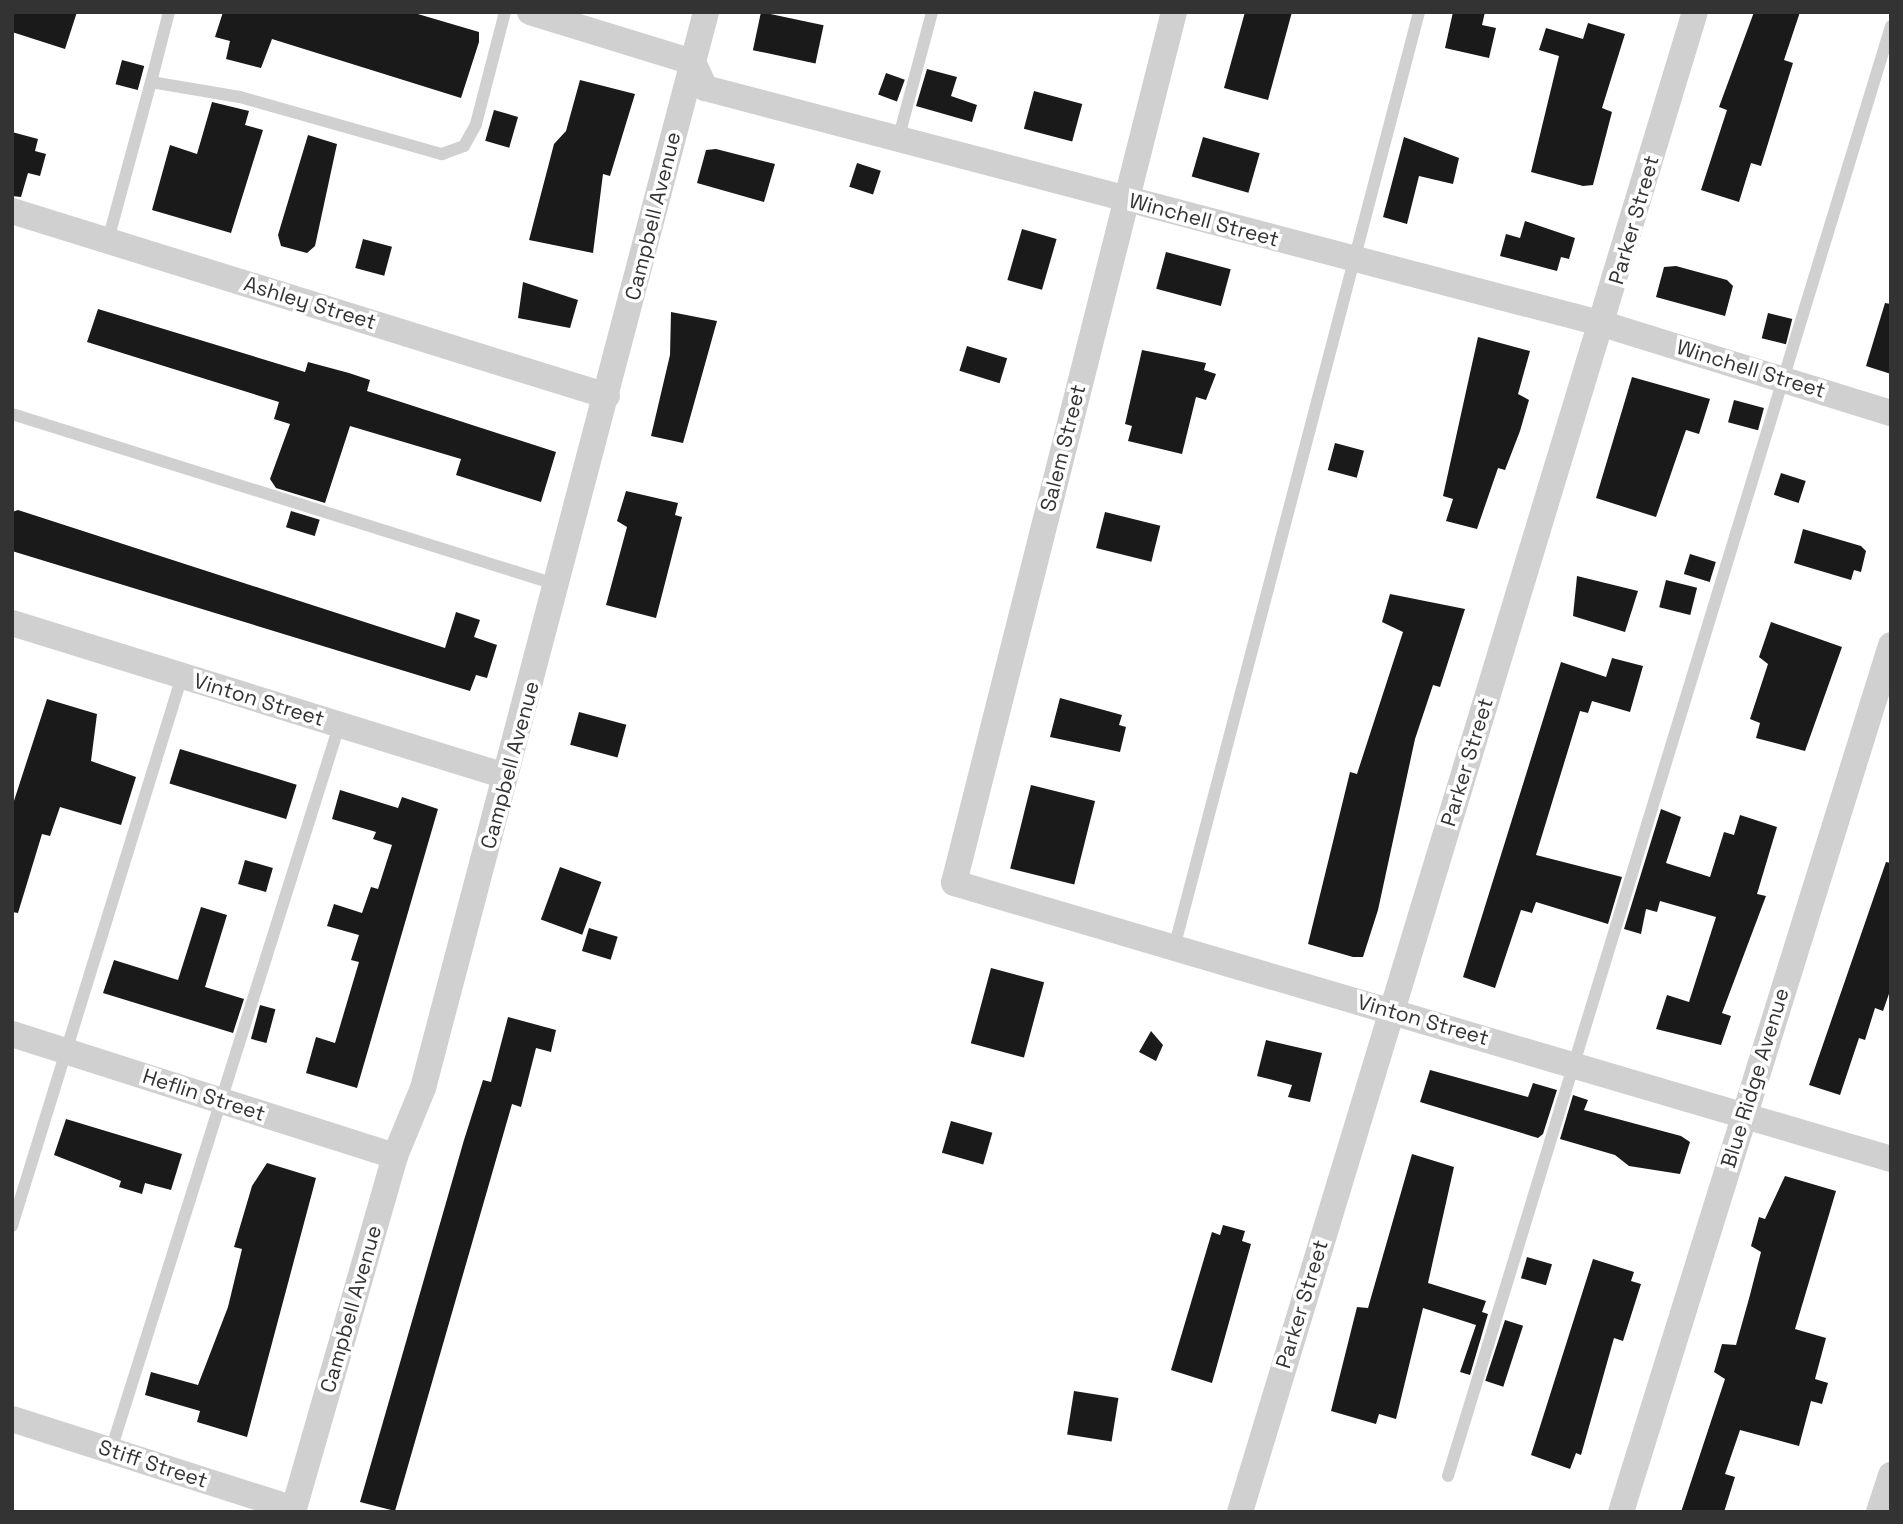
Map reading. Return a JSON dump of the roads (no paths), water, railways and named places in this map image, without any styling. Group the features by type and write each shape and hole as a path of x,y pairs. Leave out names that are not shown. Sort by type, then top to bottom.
{"street":[{"path":"530,12 693,62"},
{"name":"Campbell Avenue","path":"294,1511 395,1156 423,1088 505,776 559,585 706,12"},
{"name":"Salem Street","path":"954,883 1174,12"},
{"name":"Parker Street","path":"1240,1512 1390,1010 1603,324 1695,12"},
{"name":"Winchell Street","path":"693,62 705,88 1603,324 1891,414"},
{"name":"Ashley Street","path":"12,211 607,396"},
{"name":"Vinton Street","path":"12,623 505,776"},
{"name":"Blue Ridge Avenue","path":"1621,1512 1891,645"},
{"name":"Vinton Street","path":"954,883 1570,1062 1891,1159"},
{"name":"Heflin Street","path":"12,1034 395,1156"},
{"name":"Stiff Street","path":"12,1419 294,1511"},
{"path":"1880,1512 1891,1475"}],"lane":[{"path":"107,240 169,12"},
{"path":"151,82 240,97 442,154 464,146 476,124 505,12"},
{"path":"898,140 932,12"},
{"path":"1174,948 1356,261 1419,12"},
{"path":"1448,1476 1570,1062 1786,379 1891,26"},
{"path":"12,414 559,585"},
{"path":"12,1226 183,676"},
{"path":"111,1450 339,726"}]}
